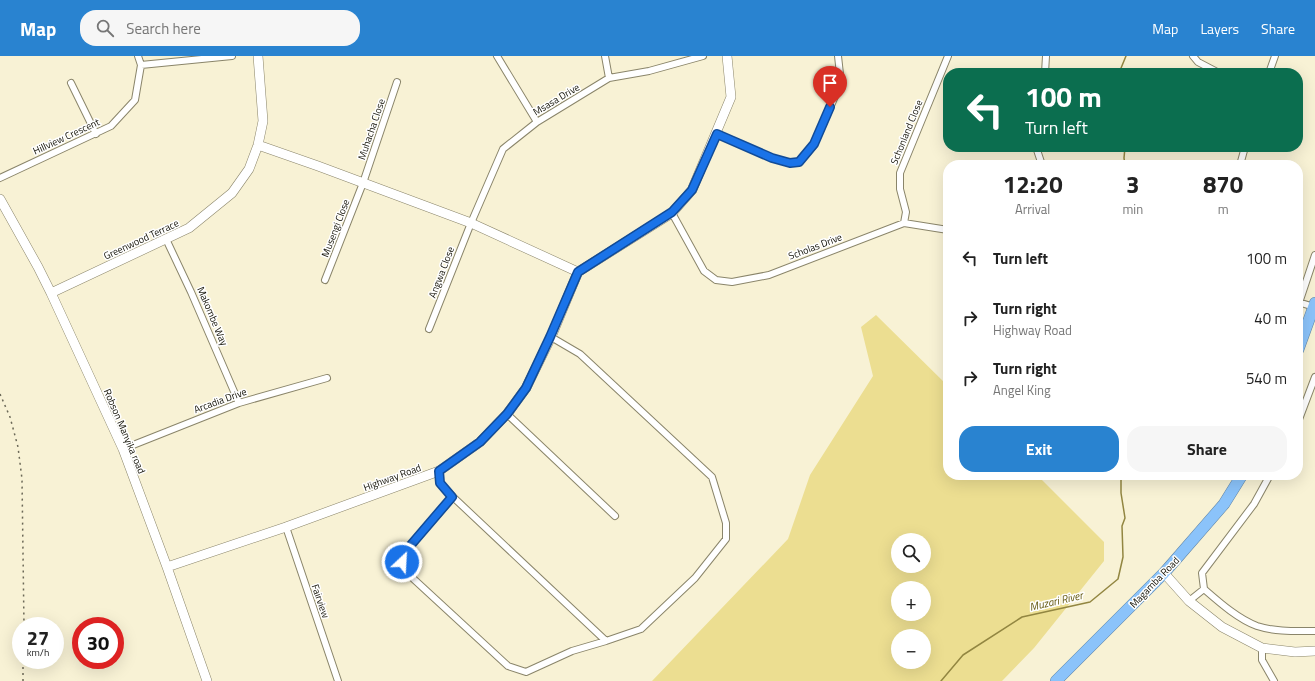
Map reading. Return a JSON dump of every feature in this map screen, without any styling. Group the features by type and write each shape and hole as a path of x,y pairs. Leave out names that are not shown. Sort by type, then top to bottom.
{"highway":[{"path":"1303,336 1314,305"},
{"name":"Magamba Road","path":"1056,681 1164,573 1224,504 1239,480"}],"street":[{"name":"Hillview Crescent","path":"0,178 111,126 135,100 141,65 138,56"},
{"path":"141,65 232,56"},
{"name":"Greenwood Terrace","path":"51,293 189,228 232,193 249,169 258,145 263,121 258,56"},
{"path":"497,56 537,122"},
{"path":"605,56 609,78"},
{"name":"Msasa Drive","path":"471,223 504,149 537,122 609,78 649,71 703,56"},
{"path":"258,145 471,223 578,272 672,212 692,190 732,97 727,56"},
{"path":"717,134 772,158 790,163 799,162 814,144 836,94 840,74 838,56"},
{"name":"Schonland Close","path":"943,68 948,56"},
{"path":"1045,68 1046,56"},
{"path":"1193,56 1198,62 1209,68"},
{"path":"1271,68 1275,56"},
{"name":"Schonland Close","path":"904,223 906,212 900,189 900,173 943,68"},
{"name":"Muhacha Close","path":"363,183 397,82"},
{"path":"71,83 96,134"},
{"name":"Musengi Close","path":"325,280 363,183"},
{"name":"Robson Manyika road","path":"0,199 51,293 123,449 207,681"},
{"name":"Scholas Drive","path":"672,212 704,271 716,280 732,282 769,275 904,223"},
{"name":"Angwa Close","path":"429,329 471,223"},
{"path":"904,223 943,229"},
{"name":"Makombe Way","path":"166,238 239,403"},
{"path":"1303,291 1315,256"},
{"name":"Highway Road","path":"167,567 286,527 439,471 480,442 507,414 526,388 578,272"},
{"path":"1303,304 1314,305"},
{"path":"452,497 404,553 402,562 406,572 508,666 526,672 572,651 606,641 641,628 695,578 726,539 726,524 712,477 580,354 550,337"},
{"path":"1303,409 1315,377"},
{"name":"Arcadia Drive","path":"123,449 239,403 327,378"},
{"path":"507,414 615,516"},
{"path":"439,471 440,483 452,497 606,641"},
{"path":"1267,480 1254,504 1202,573 1204,589 1229,610 1256,626 1291,631 1315,631"},
{"name":"Fairview","path":"286,527 338,681"},
{"path":"1164,573 1189,601 1222,627 1262,648 1295,652 1315,651"},
{"path":"1189,601 1204,589"},
{"path":"1262,648 1262,660 1274,681"}],"shaded area":[{"path":"876,315 943,381 943,480 1042,480 1104,542 1104,561 1034,648 1002,681 652,681 788,539 810,475 873,376 861,327"}],"waterway":[{"path":"1121,68 1126,56"},
{"path":"1124,160 1125,152"},
{"name":"Muzari River","path":"941,681 963,655 1022,617 1090,602 1118,579 1123,557 1122,526 1125,518 1121,493 1121,480"}],"railway":[{"path":"0,394 10,417 18,447 22,479 24,617"},
{"path":"23,669 23,681"}],"route":[{"path":"402,562 404,553 452,497 440,483 439,471 480,442 507,414 526,388 578,272 672,212 692,190 717,134 772,158 790,163 799,162 814,144 830,107"}]}
